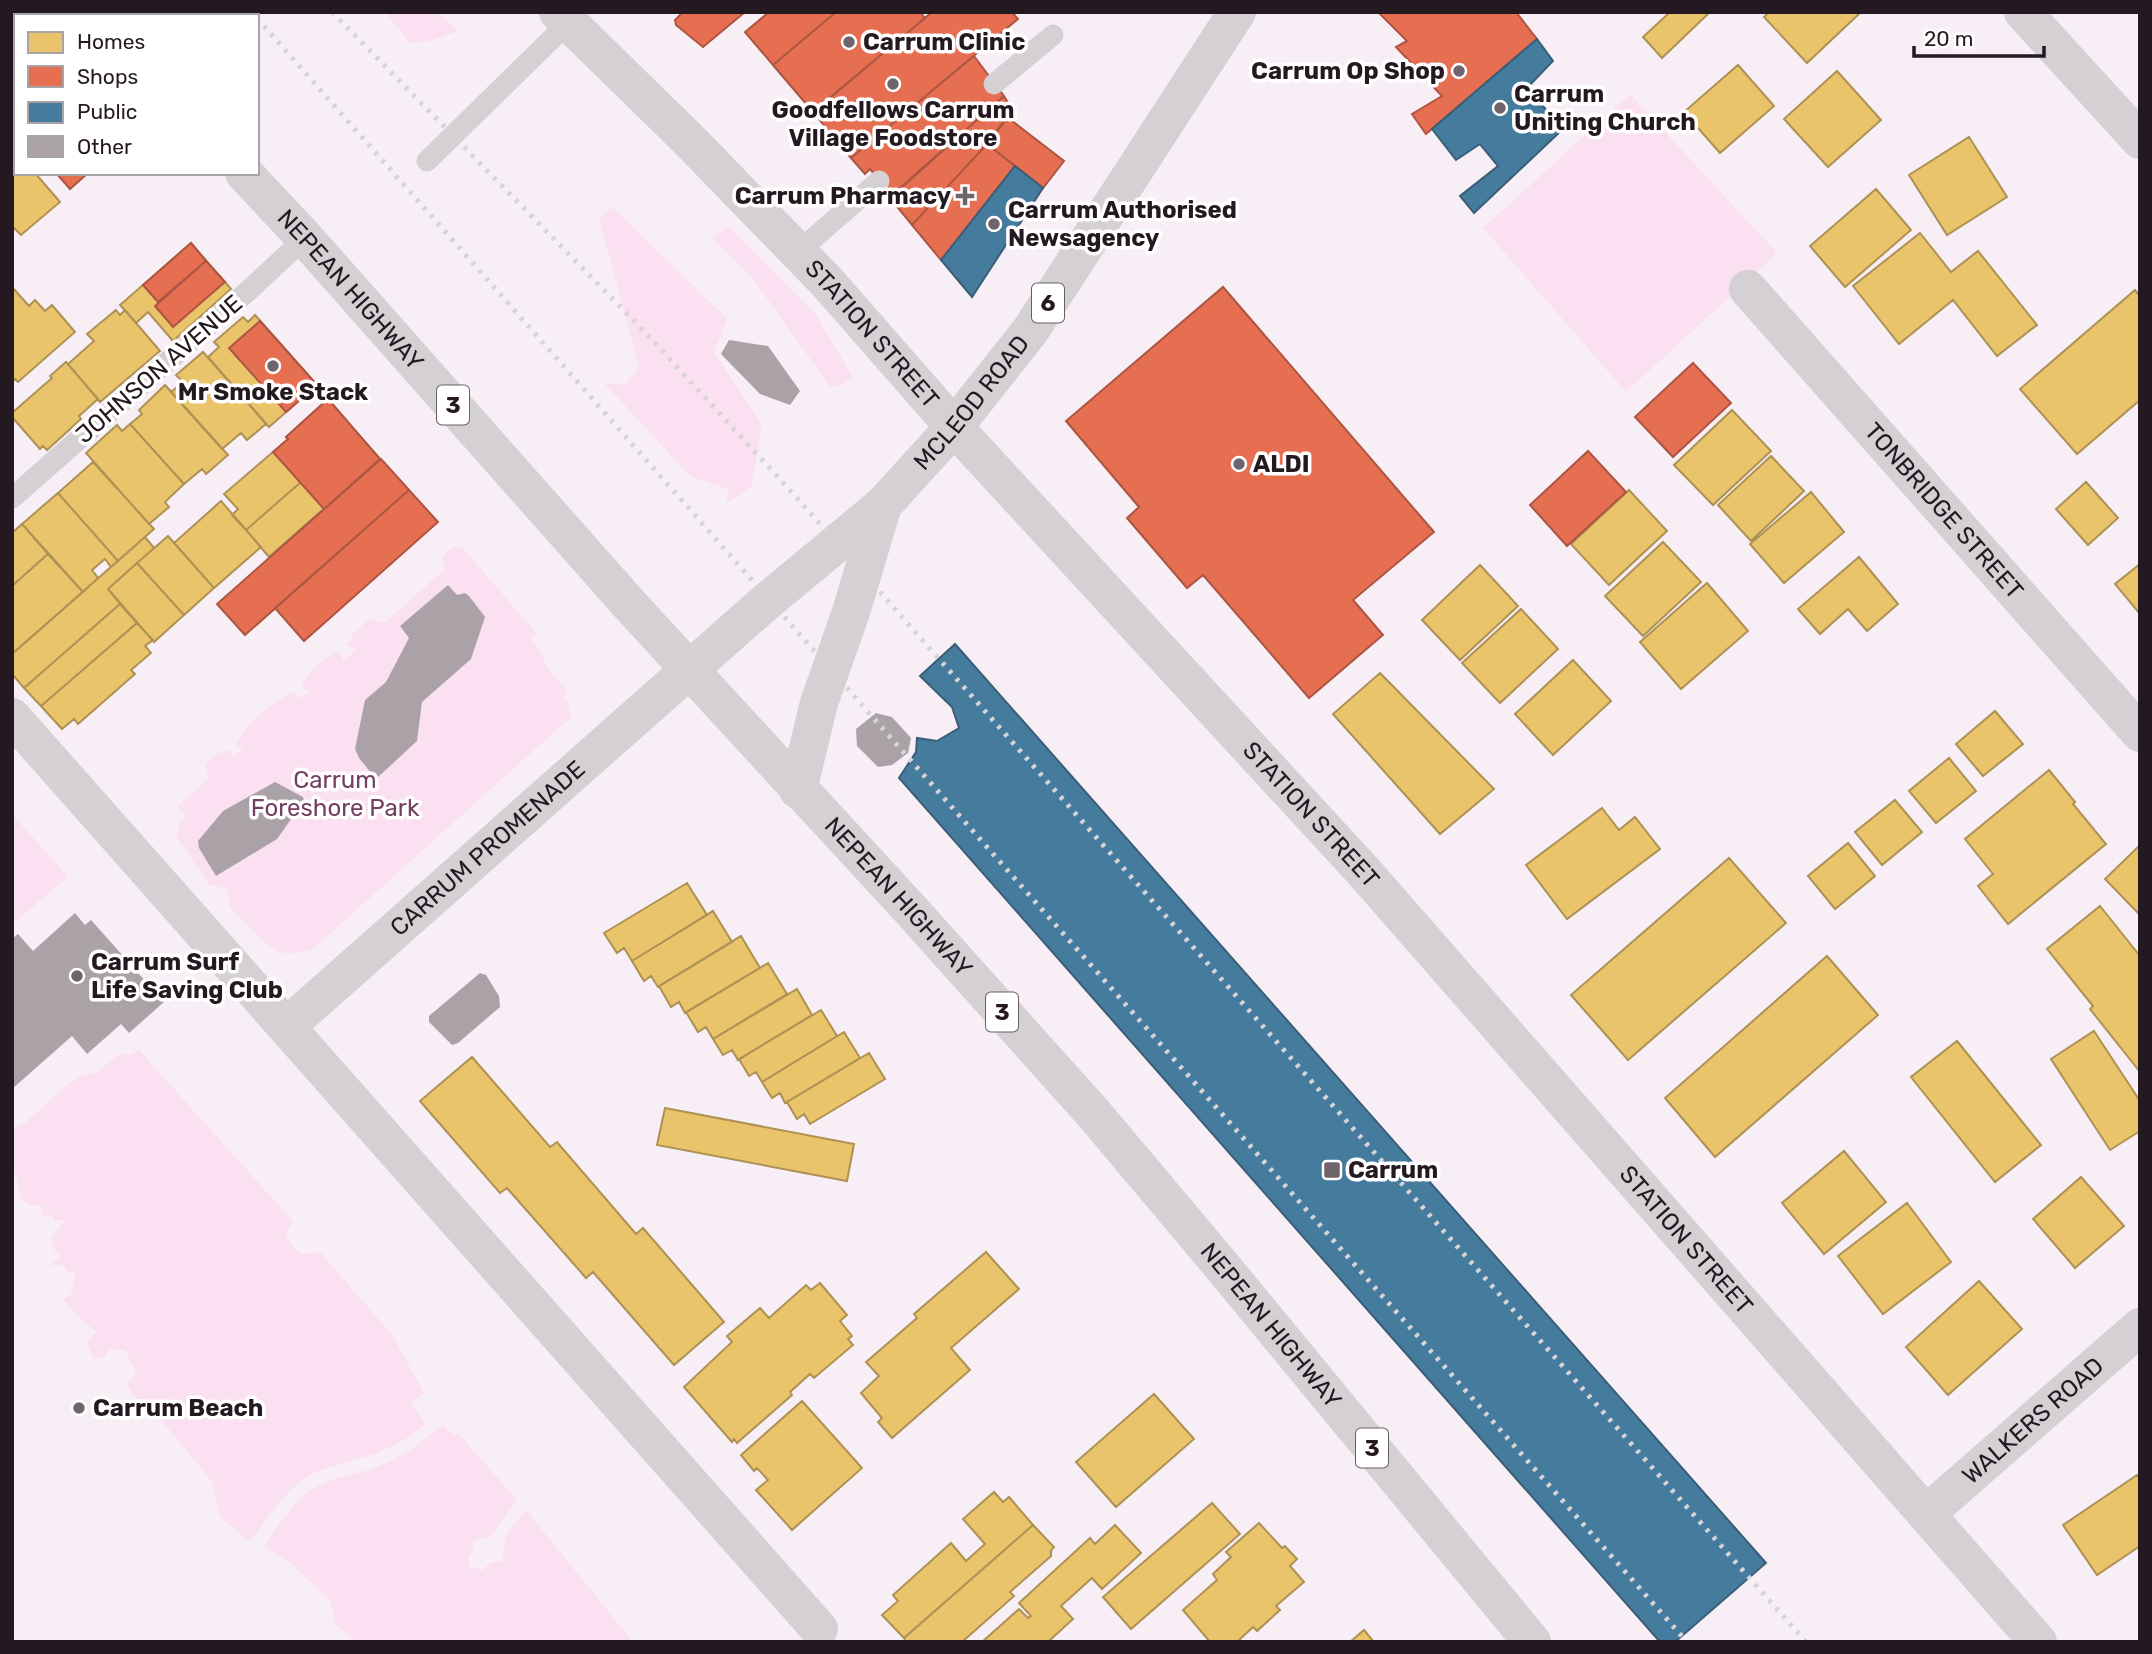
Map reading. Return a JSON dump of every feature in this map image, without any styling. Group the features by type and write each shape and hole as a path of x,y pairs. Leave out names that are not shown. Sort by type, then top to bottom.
{"main road":[{"name":"MCLEOD ROAD","path":"689,670 883,505 954,427 1030,331 1237,12"},
{"path":"2023,12 2140,140"},
{"name":"STATION STREET","path":"564,17 799,252 954,427 1364,873 2038,1642"},
{"name":"NEPEAN HIGHWAY","path":"246,175 689,670 910,909 1094,1114 1532,1642"},
{"name":"TONBRIDGE STREET","path":"1748,289 2140,733"},
{"path":"798,790 819,703 851,612 883,505"},
{"name":"CARRUM PROMENADE","path":"287,1026 689,670"},
{"path":"12,717 819,1629"},
{"name":"WALKERS ROAD","path":"1926,1514 2140,1327"}],"lane":[{"path":"427,161 564,17"},
{"path":"993,84 1053,35"},
{"path":"799,252 879,181"},
{"name":"JOHNSON AVENUE","path":"12,498 248,292 305,238"}],"green space":[{"path":"385,12 438,12 458,31 430,41 410,43"},
{"path":"1630,94 1777,253 1626,392 1483,228"},
{"path":"613,207 727,319 714,352 762,424 751,487 727,503 728,489 690,476 604,383 626,384 639,367 599,218"},
{"path":"729,226 816,315 853,377 841,385 830,387 751,276 711,238"},
{"name":"Carrum Foreshore Park","path":"453,547 463,548 537,634 531,639 543,654 544,663 567,691 564,700 568,701 571,717 313,949 292,953 278,951 229,906 228,889 209,885 176,836 179,825 186,816 177,807 208,779 205,764 216,754 230,750 233,757 243,749 236,745 260,714 294,691 298,699 309,691 301,686 322,661 339,651 344,661 356,649 347,645 353,634 369,619 384,623 445,569 442,557"},
{"path":"12,814 68,877 12,924"},
{"path":"139,1050 293,1221 285,1236 300,1254 320,1252 393,1336 424,1393 411,1403 426,1424 383,1450 307,1477 283,1498 250,1542 220,1517 212,1482 162,1421 147,1414 146,1401 135,1398 126,1384 136,1373 125,1350 108,1350 105,1357 93,1359 87,1342 97,1331 84,1323 63,1299 71,1295 75,1272 67,1271 63,1264 51,1265 61,1256 55,1251 51,1239 65,1219 53,1221 53,1215 41,1214 42,1209 37,1205 30,1205 21,1199 18,1176 12,1174 12,1128 25,1123 80,1076 96,1073 119,1054 131,1055"},
{"path":"443,1425 454,1436 458,1433 517,1500 491,1536 473,1541 473,1550 468,1559 470,1567 482,1570 492,1562 502,1562 508,1534 515,1522 527,1511 633,1642 356,1642 335,1624 331,1602 292,1564 264,1546 290,1510 308,1492 324,1483 374,1468 393,1459"}],"building: Homes":[{"path":"1670,12 1710,12 1662,58 1643,37"},
{"path":"1769,12 1860,13 1807,63 1764,17"},
{"path":"1738,65 1774,106 1720,153 1684,112"},
{"path":"1837,71 1881,120 1828,167 1784,119"},
{"path":"1969,137 2007,197 1947,235 1909,175"},
{"path":"14,156 14,175 37,175 60,202 21,235 12,226"},
{"path":"1876,189 1911,230 1845,287 1810,246"},
{"path":"1920,233 1951,272 1978,251 2037,325 1997,356 1953,300 1899,344 1853,286"},
{"path":"191,243 231,289 173,341 148,312 136,323 120,305"},
{"path":"12,287 29,306 35,300 45,311 52,305 75,332 18,382 15,379 12,382"},
{"path":"2135,290 2140,296 2140,400 2077,454 2020,389"},
{"path":"116,310 120,315 125,310 160,351 100,402 68,364 94,341 87,334"},
{"path":"255,315 317,385 269,427 208,357 219,347 214,342 243,317 248,322"},
{"path":"203,352 266,424 247,440 241,433 222,449 171,392 183,382 176,375"},
{"path":"66,362 98,399 79,416 81,419 47,450 43,446 40,449 12,417 12,413"},
{"path":"165,385 228,455 206,474 202,469 184,484 130,424 142,414 139,410"},
{"path":"328,399 357,433 246,530 232,515 238,509 224,494 288,439 286,437"},
{"path":"1732,410 1771,451 1713,505 1674,465"},
{"path":"130,424 184,484 165,502 169,507 149,524 86,453 117,425 122,431"},
{"path":"357,433 380,459 269,557 246,530"},
{"path":"1771,456 1804,491 1751,541 1718,505"},
{"path":"93,462 154,529 118,561 58,493"},
{"path":"2086,482 2118,518 2088,545 2056,509"},
{"path":"1629,490 1667,531 1609,585 1571,544"},
{"path":"1811,492 1844,532 1784,583 1750,544"},
{"path":"58,493 118,561 111,567 105,559 92,570 98,578 83,592 22,524"},
{"path":"221,501 261,547 214,588 174,543"},
{"path":"22,524 48,554 12,586 12,533"},
{"path":"168,536 214,588 184,615 137,563"},
{"path":"145,537 154,548 108,589 120,604 24,688 12,674 12,654"},
{"path":"1663,542 1701,582 1643,636 1605,596"},
{"path":"48,554 83,592 12,654 12,586"},
{"path":"1859,557 1898,604 1867,631 1848,609 1820,634 1798,609"},
{"path":"137,563 184,615 154,642 108,589"},
{"path":"2140,564 2140,614 2115,584"},
{"path":"1480,565 1518,606 1460,660 1422,620"},
{"path":"1707,583 1748,631 1681,689 1640,642"},
{"path":"120,604 137,623 41,706 24,688"},
{"path":"1521,609 1558,649 1500,703 1462,663"},
{"path":"137,623 153,640 145,646 151,653 131,670 135,674 78,724 74,719 62,729 41,706"},
{"path":"1573,660 1611,701 1553,755 1515,714"},
{"path":"1380,673 1494,789 1440,834 1333,714"},
{"path":"1995,711 2023,744 1983,776 1956,744"},
{"path":"1949,758 1976,791 1936,823 1909,791"},
{"path":"2049,770 2106,844 2008,924 1978,886 1993,874 1965,839"},
{"path":"1895,800 1922,832 1882,865 1855,832"},
{"path":"1602,808 1619,830 1635,817 1660,849 1567,919 1526,865"},
{"path":"1848,843 1875,876 1835,909 1808,876"},
{"path":"2140,845 2140,915 2105,879"},
{"path":"1729,858 1786,923 1628,1060 1571,995"},
{"path":"687,883 707,915 632,961 624,948 617,953 604,933"},
{"path":"2100,906 2140,956 2140,1072 2090,1009 2093,1006 2047,949"},
{"path":"713,911 732,942 658,987 651,976 644,981 632,961"},
{"path":"741,936 760,968 685,1013 679,1002 671,1007 659,986"},
{"path":"1827,956 1878,1015 1715,1157 1665,1098"},
{"path":"768,963 787,994 713,1039 706,1027 698,1032 686,1012"},
{"path":"797,989 812,1015 738,1060 732,1050 723,1055 713,1039"},
{"path":"821,1010 837,1036 762,1082 756,1072 749,1076 739,1059"},
{"path":"2094,1031 2140,1101 2140,1131 2110,1150 2051,1059"},
{"path":"844,1032 860,1058 785,1103 780,1093 772,1098 762,1082"},
{"path":"1957,1041 2041,1145 1995,1182 1911,1077"},
{"path":"869,1053 885,1079 810,1124 804,1114 797,1119 787,1102"},
{"path":"472,1057 550,1147 557,1142 636,1234 643,1228 724,1322 674,1365 593,1272 586,1278 507,1188 500,1193 420,1101"},
{"path":"665,1108 854,1144 847,1181 657,1145"},
{"path":"1844,1151 1886,1202 1824,1254 1782,1203"},
{"path":"2081,1177 2124,1226 2075,1268 2033,1219"},
{"path":"1907,1203 1951,1262 1883,1314 1838,1256"},
{"path":"986,1252 1019,1289 951,1348 970,1370 892,1438 878,1422 882,1418 861,1393 879,1376 866,1362 917,1318 914,1314"},
{"path":"1979,1281 2022,1329 1948,1395 1906,1347"},
{"path":"820,1283 847,1315 840,1321 852,1336 848,1339 853,1345 814,1378 810,1374 790,1392 792,1395 737,1443 734,1439 732,1442 684,1387 732,1342 727,1336 760,1308 769,1318 806,1285 811,1290"},
{"path":"1154,1394 1194,1439 1116,1507 1076,1462"},
{"path":"802,1401 862,1468 792,1530 756,1490 768,1480 757,1468 754,1471 741,1455"},
{"path":"2137,1475 2140,1479 2140,1546 2097,1575 2063,1525"},
{"path":"994,1492 1003,1502 1009,1497 1033,1525 904,1638 882,1615 898,1601 893,1595 951,1543 966,1561 985,1544 963,1519"},
{"path":"1212,1503 1240,1534 1131,1629 1103,1597"},
{"path":"1259,1523 1282,1548 1285,1546 1297,1559 1290,1566 1304,1582 1276,1606 1280,1610 1257,1631 1253,1627 1237,1642 1210,1642 1183,1610 1217,1580 1213,1574 1231,1557 1226,1552"},
{"path":"1033,1525 1054,1547 1051,1556 1010,1592 1014,1596 962,1642 906,1642 904,1638"},
{"path":"1115,1525 1141,1553 1102,1589 1092,1578 1061,1606 1073,1619 1048,1642 982,1642 1019,1609 1028,1618 1031,1616 1019,1603 1090,1538 1095,1544"},
{"path":"1364,1630 1374,1642 1350,1642"}],"building: Shops":[{"path":"683,12 745,12 703,47 676,25 675,20"},
{"path":"769,12 836,12 773,65 745,32"},
{"name":"Carrum Clinic","path":"836,12 920,12 925,18 813,112 773,65"},
{"name":"Goodfellows Carrum Village Foodstore","path":"932,12 1012,12 1018,19 851,158 813,112"},
{"name":"Carrum Op Shop","path":"1378,12 1516,12 1537,39 1426,134 1412,114 1442,96 1396,47 1407,41"},
{"path":"12,43 14,88 12,90"},
{"path":"974,56 1004,96 892,195 870,169 865,174 851,158"},
{"path":"1004,96 1013,111 987,144 912,225 890,198"},
{"path":"1007,117 1064,161 1043,188 987,144"},
{"name":"Carrum Pharmacy","path":"987,144 1015,166 941,260 912,225"},
{"path":"58,175 86,175 70,189"},
{"path":"191,243 206,261 158,302 143,285"},
{"path":"206,261 225,282 173,327 155,306"},
{"name":"ALDI","path":"1223,287 1434,532 1353,600 1383,635 1309,698 1203,575 1187,588 1127,518 1139,507 1066,421"},
{"name":"Mr Smoke Stack","path":"260,321 317,385 286,412 229,348"},
{"path":"1693,363 1731,403 1673,457 1635,417"},
{"path":"328,399 380,459 324,509 273,452"},
{"path":"1588,451 1626,492 1567,546 1530,505"},
{"path":"381,459 409,490 245,635 217,604"},
{"path":"409,490 438,522 304,641 275,608"}],"building: Public":[{"name":"Carrum Uniting Church","path":"1537,39 1553,61 1527,88 1563,129 1474,213 1460,196 1498,166 1480,144 1456,160 1432,129"},
{"name":"Carrum Authorised Newsagency","path":"1015,166 1043,188 972,297 941,260"},
{"name":"Carrum","path":"955,644 1766,1563 1675,1642 1660,1642 899,778 916,752 917,738 937,741 959,728 952,707 920,676"}],"building: Other":[{"path":"729,340 768,346 800,391 790,405 760,394 721,354"},
{"path":"448,585 457,595 465,593 469,596 485,617 471,659 422,702 417,741 376,779 355,749 365,700 386,682 409,638 400,626"},
{"path":"876,713 892,717 911,738 908,753 892,765 878,767 857,746 856,729"},
{"path":"275,782 303,797 304,801 277,839 216,876 199,848 198,841 223,811"},
{"name":"Carrum Surf Life Saving Club","path":"75,913 85,925 91,920 164,1002 129,1033 121,1024 87,1054 72,1036 12,1089 12,939 18,934 33,951"},
{"path":"480,973 486,975 499,996 500,1007 458,1043 452,1045 429,1022 429,1016"}],"railway":[{"path":"332,12 644,331 797,498 1806,1642"},
{"path":"259,20 1687,1642"}],"place":[{"name":"Carrum Clinic","path":"849,42"},
{"name":"Carrum Op Shop","path":"1459,71"},
{"name":"Goodfellows Carrum Village Foodstore","path":"893,84"},
{"name":"Carrum Uniting Church","path":"1500,108"},
{"name":"Carrum Pharmacy","path":"965,196"},
{"name":"Carrum Authorised Newsagency","path":"994,224"},
{"name":"Mr Smoke Stack","path":"273,366"},
{"name":"ALDI","path":"1239,464"},
{"name":"Carrum Surf Life Saving Club","path":"77,976"},
{"name":"Carrum","path":"1332,1170"},
{"name":"Carrum Beach","path":"79,1408"}]}
